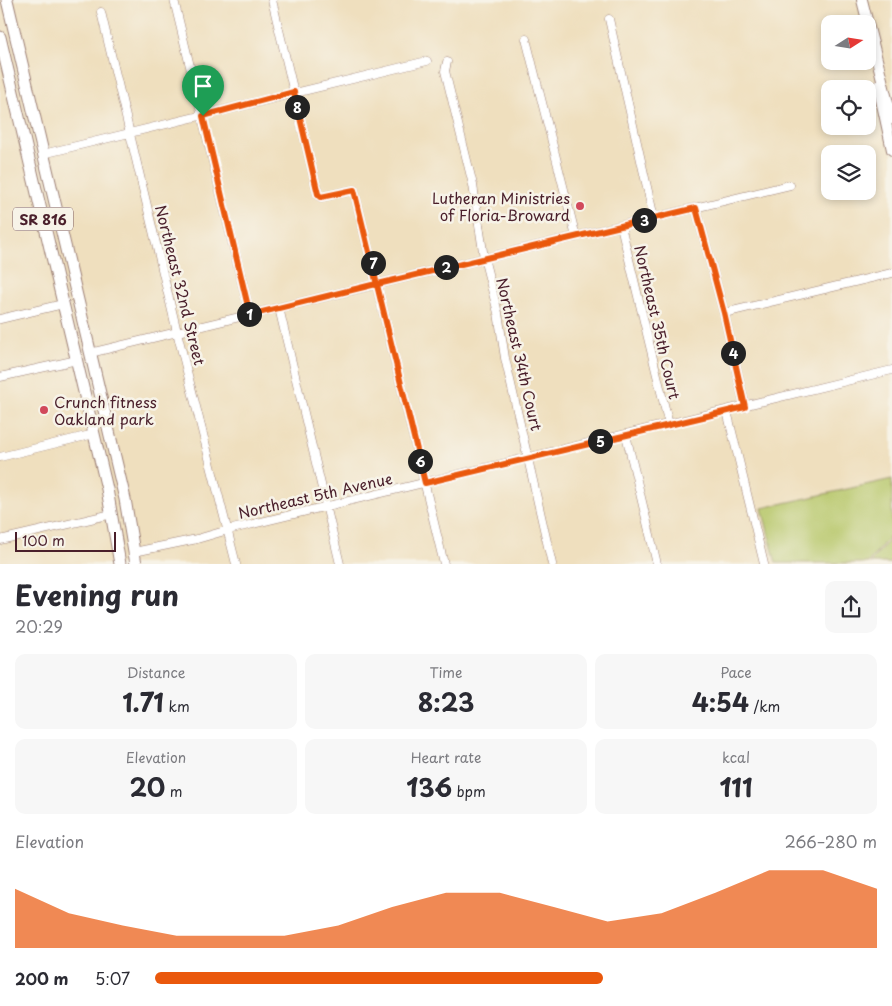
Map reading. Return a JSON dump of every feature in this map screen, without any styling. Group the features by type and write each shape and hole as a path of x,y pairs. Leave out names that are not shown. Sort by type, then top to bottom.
{"main road":[{"name":"SR 816","path":"7,0 128,511 135,558"},
{"name":"SR 816","path":"0,37 94,434 115,528 120,564"},
{"path":"22,134 32,150 43,154"},
{"path":"39,202 44,202 58,214"},
{"path":"71,336 80,349 90,353"},
{"path":"94,434 105,439 113,448"},
{"path":"115,528 126,548 135,558"}],"street":[{"path":"174,0 250,315"},
{"path":"272,0 318,194 321,197 328,197 354,190 444,564"},
{"path":"857,0 861,15"},
{"path":"862,0 892,119"},
{"name":"Northeast 32nd Street","path":"101,12 177,332 236,564"},
{"path":"609,19 654,218"},
{"path":"526,39 576,236"},
{"path":"43,154 428,61"},
{"name":"Northeast 34th Court","path":"447,62 445,71 472,180 484,258 498,313 505,358 552,564"},
{"path":"874,70 892,150"},
{"path":"90,353 790,185"},
{"path":"696,208 724,313 745,407"},
{"name":"Northeast 35th Court","path":"621,226 669,425"},
{"path":"724,313 892,273"},
{"path":"0,319 63,304"},
{"path":"279,308 340,564"},
{"path":"0,377 76,360"},
{"name":"Northeast 5th Avenue","path":"135,558 228,530 626,436 892,369"},
{"path":"727,411 764,564"},
{"path":"0,457 94,434"},
{"path":"626,436 657,564"},
{"path":"0,540 112,514"}],"green space":[{"path":"892,479 892,533 868,563 776,563 762,508"},
{"path":"892,536 892,563 870,563"}],"place":[{"name":"Lutheran Ministries of Floria-Broward","path":"580,206"},
{"name":"Crunch fitness Oakland park","path":"44,410"}],"route":[{"path":"203,116 250,315 325,296 378,284 696,208 724,313 745,407 425,483 378,284 354,190 328,197 321,197 318,194 294,92 203,116"}]}
